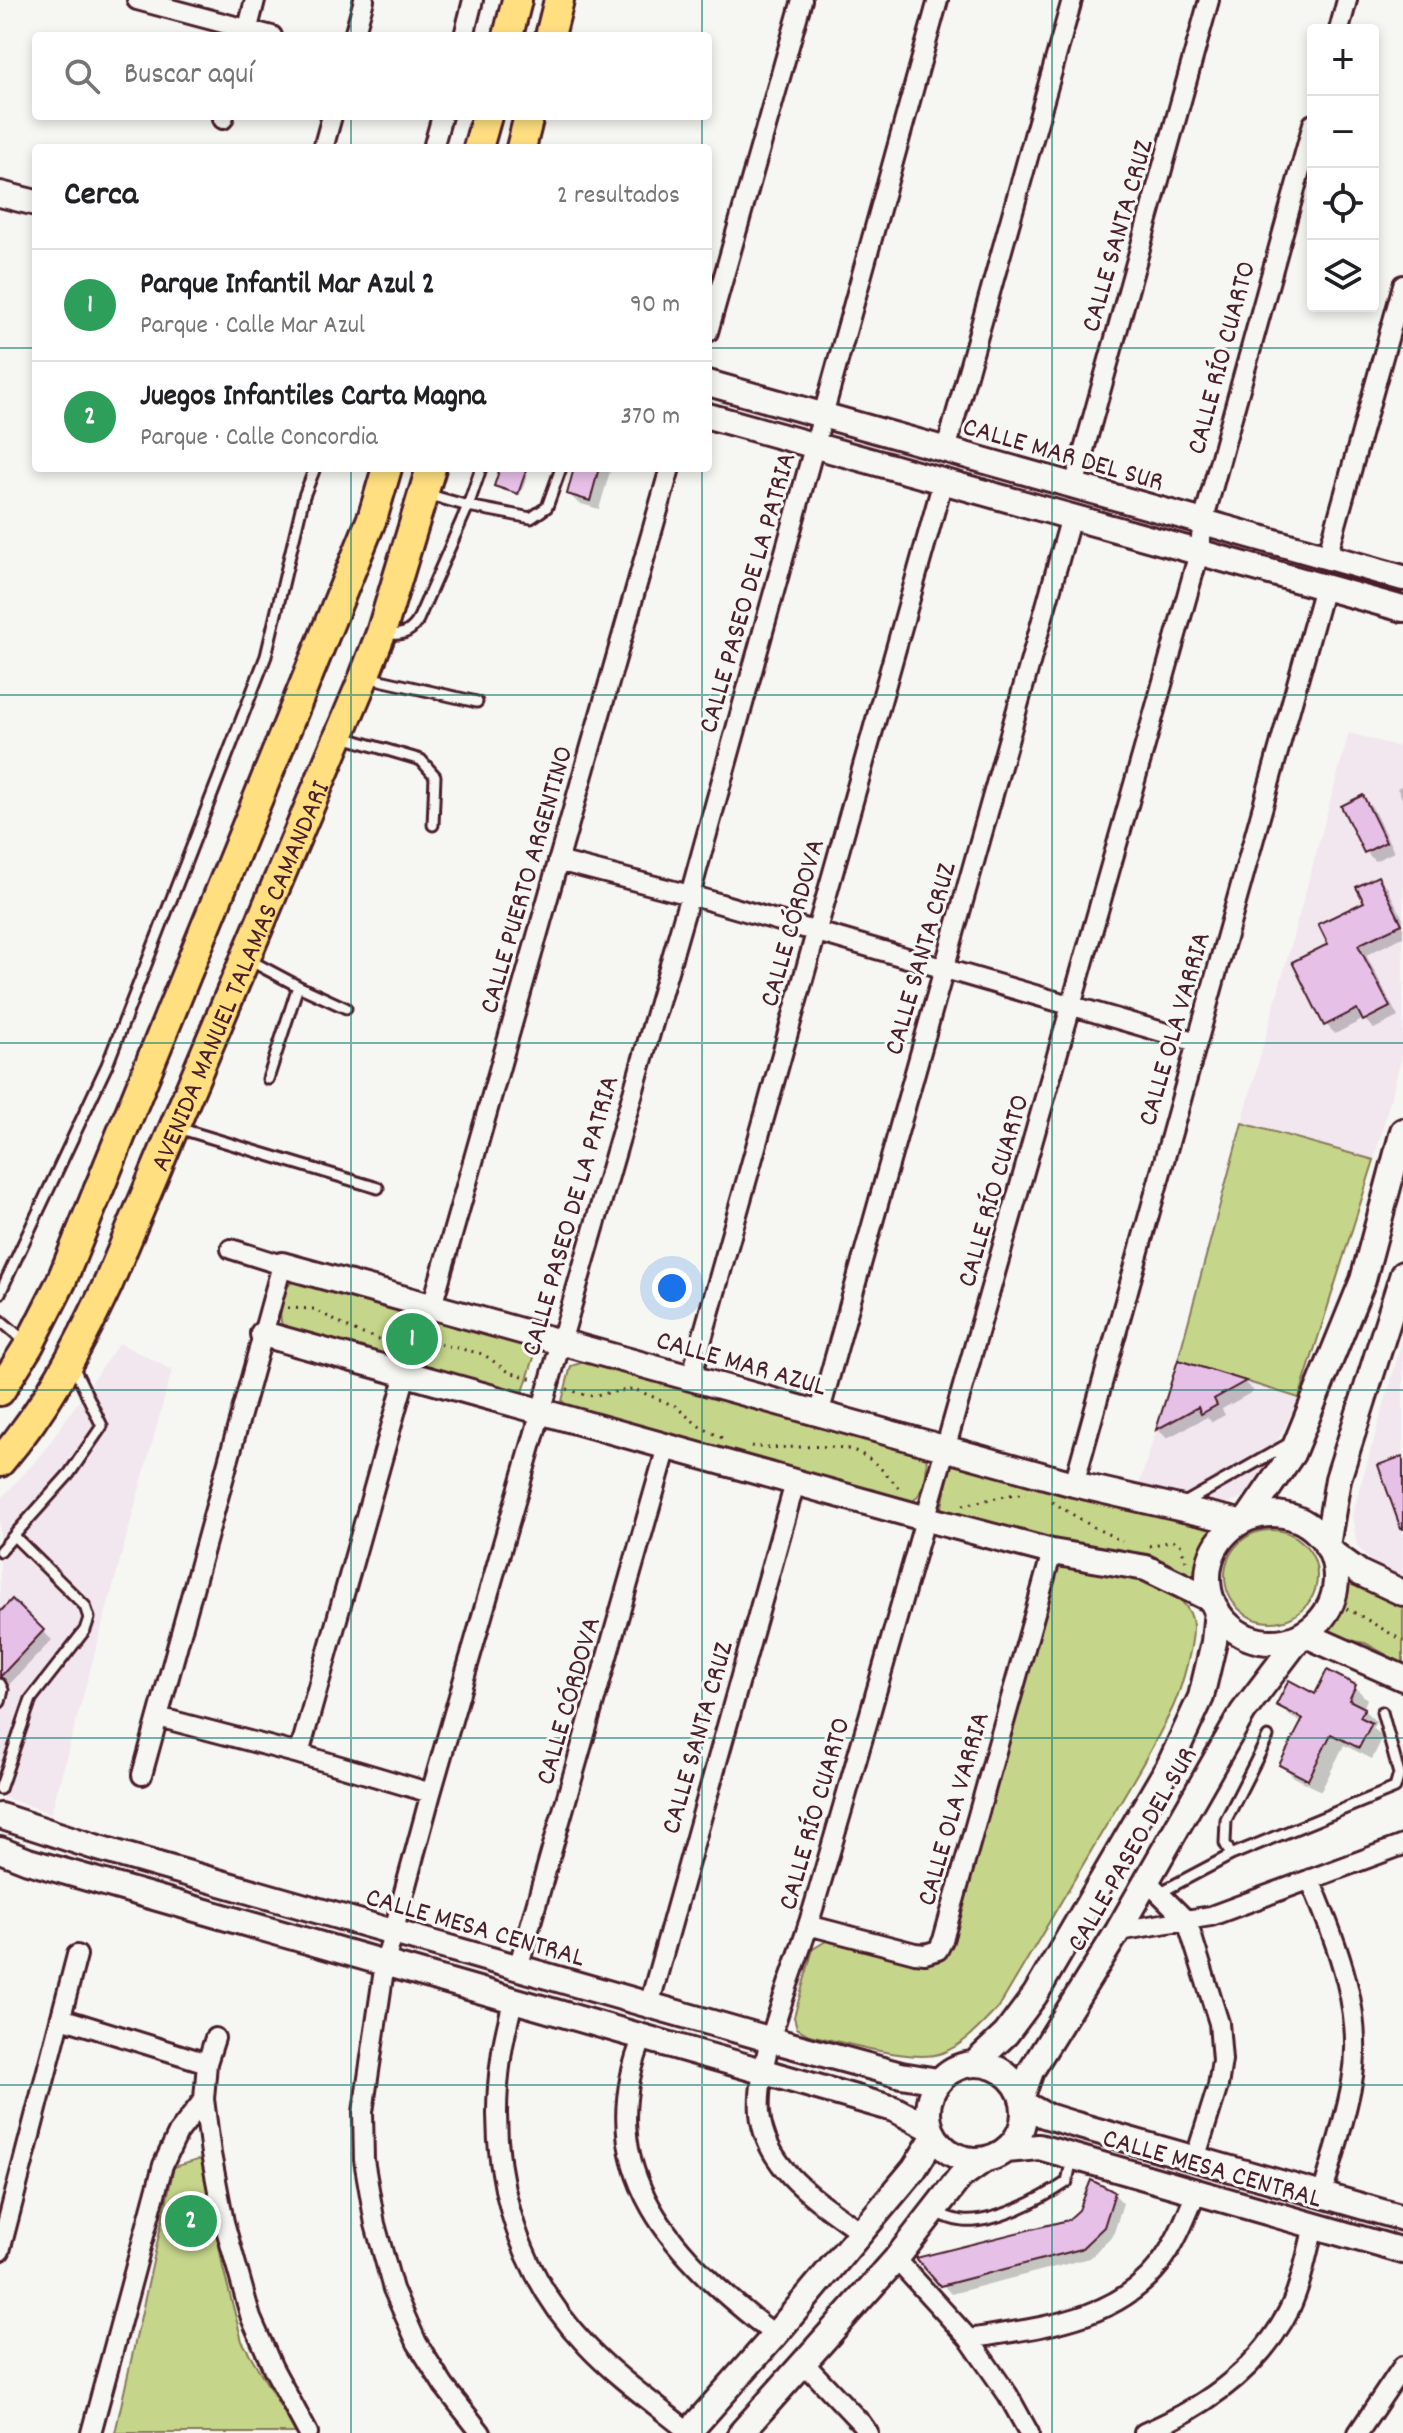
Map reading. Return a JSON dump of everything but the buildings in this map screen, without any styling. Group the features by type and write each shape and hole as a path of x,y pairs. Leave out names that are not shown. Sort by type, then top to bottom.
{"main road":[{"path":"509,32 517,0"},
{"path":"551,32 559,0"},
{"path":"479,144 486,120"},
{"path":"522,144 528,120"},
{"path":"0,194 32,202"},
{"name":"CALLE MAR DEL SUR","path":"712,384 1403,578"},
{"path":"712,417 1403,609"},
{"name":"AVENIDA MANUEL TALAMAS CAMANDARI","path":"0,1391 29,1345 73,1252 373,516 386,472"},
{"name":"AVENIDA MANUEL TALAMAS CAMANDARI","path":"0,1462 48,1400 71,1361 108,1284 364,677 381,633 427,481"},
{"path":"1209,1601 1208,1572 1213,1552 1224,1535 1244,1520 1292,1454 1300,1437 1363,1280 1403,1131"},
{"name":"CALLE MAR AZUL","path":"282,1265 1074,1484 1174,1509 1244,1520"},
{"path":"263,1334 795,1483 929,1511 1052,1552 1146,1568 1209,1601 1229,1626 1246,1637 1278,1643 1302,1636 1323,1617 1332,1602 1336,1569 1329,1549 1338,1479 1403,1274"},
{"path":"1244,1520 1266,1514 1284,1515 1301,1521 1316,1531 1329,1549 1360,1573 1403,1593"},
{"name":"CALLE PASEO DEL SUR","path":"975,2063 1006,2034 1035,1995 1170,1764 1201,1697 1214,1642 1209,1601"},
{"path":"1302,1636 1403,1678"},
{"name":"CALLE PASEO DEL SUR","path":"1023,2100 1031,2071 1118,1931 1154,1886 1243,1712 1302,1636"},
{"name":"CALLE MESA CENTRAL","path":"0,1816 82,1843 772,2040 901,2075 938,2081"},
{"path":"0,1850 43,1866 894,2109 932,2132"},
{"path":"741,2433 896,2259 960,2177 995,2155 1019,2134 1024,2114 1023,2100 1016,2085 998,2069 975,2063 954,2068 938,2081 930,2095 927,2111 932,2132 945,2150 959,2158 995,2155"},
{"name":"CALLE MESA CENTRAL","path":"1023,2100 1044,2115 1403,2218"},
{"path":"688,2432 775,2335 924,2157 932,2132"},
{"name":"CALLE MESA CENTRAL","path":"995,2155 1039,2147 1403,2251"}],"street":[{"path":"247,32 255,0"},
{"path":"355,32 364,0"},
{"path":"465,32 473,0"},
{"path":"712,318 802,0"},
{"name":"CALLE PASEO DE LA PATRIA","path":"481,2433 444,2386 411,2330 393,2289 375,2224 364,2160 363,2112 385,1963 431,1793 690,895 938,0"},
{"path":"946,450 1072,0"},
{"name":"CALLE SANTA CRUZ","path":"1074,486 1209,0"},
{"path":"1341,24 1347,0"},
{"path":"145,1 244,32"},
{"path":"324,144 331,120"},
{"path":"434,144 441,120"},
{"name":"CALLE RÍO CUARTO","path":"861,2232 802,2188 775,2155 766,2138 760,2112 762,2071 808,1925 947,1449 1199,553 1203,522 1307,146"},
{"path":"1327,557 1403,285"},
{"name":"CALLE PUERTO ARGENTINO","path":"432,1306 669,472"},
{"name":"CALLE CÓRDOVA","path":"691,1378 943,481"},
{"name":"CALLE SANTA CRUZ","path":"819,1414 1071,517"},
{"name":"CALLE OLA VARRIA","path":"1074,1484 1324,587"},
{"path":"558,861 690,895 1197,1042"},
{"name":"CALLE MAR AZUL","path":"231,1249 282,1265"},
{"path":"142,1775 282,1265"},
{"path":"299,1754 406,1374"},
{"name":"CALLE CÓRDOVA","path":"518,1968 667,1447"},
{"name":"CALLE SANTA CRUZ","path":"649,2005 795,1483"},
{"name":"CALLE OLA VARRIA","path":"808,1925 915,1953 938,1950 1052,1552"},
{"path":"158,1717 431,1793"},
{"path":"1118,1931 1211,1916 1403,1845"},
{"path":"1310,1879 1346,1973 1354,2036 1353,2079 1322,2195"},
{"path":"1154,1886 1187,1921 1215,2004 1221,2036 1218,2086 1195,2159"},
{"path":"0,2251 77,1955"},
{"path":"513,2000 501,2060 498,2126 504,2187 521,2243 549,2298 584,2343 688,2432"},
{"path":"61,2018 207,2063"},
{"path":"643,2037 631,2067 627,2111 633,2163 644,2197 669,2237 696,2269 775,2335"},
{"path":"215,2038 207,2063 204,2099 217,2189 251,2318 273,2368 308,2433"},
{"path":"91,2433 163,2165 178,2133 204,2099"},
{"path":"969,2339 1066,2321 1118,2303 1138,2288 1160,2263 1178,2235 1196,2193"},
{"path":"1144,2433 1209,2399 1254,2362 1289,2308 1302,2276 1314,2226"},
{"path":"896,2259 969,2339 1008,2395 1029,2433"},
{"path":"803,2362 868,2433"},
{"path":"1358,2433 1403,2366"}],"lane":[{"path":"0,1293 107,1065 261,670 304,496 313,472"},
{"path":"381,633 401,635 417,622 480,472"},
{"path":"427,481 468,506 531,518 547,507 560,472"},
{"path":"364,677 477,702"},
{"path":"340,736 421,760 435,776 433,825"},
{"path":"246,959 346,1008"},
{"path":"268,1079 298,986"},
{"path":"175,1127 378,1188"},
{"path":"0,1320 29,1345"},
{"path":"0,1551 69,1474 102,1426 71,1361"},
{"path":"1174,1509 1300,1437"},
{"path":"0,1789 31,1699 85,1630 89,1618 85,1606 14,1536"},
{"path":"0,1684 3,1690 0,1702"},
{"path":"1154,1886 1395,1788 1399,1774 1382,1712"},
{"path":"1231,1855 1225,1843 1226,1820 1268,1737"},
{"path":"933,2211 950,2219 967,2221 985,2219 1037,2200 1067,2182 1072,2158"}],"path":[{"path":"271,1302 291,1309 314,1309 352,1330 388,1343 439,1344 483,1354 509,1372 588,1396 634,1389 675,1406 699,1426 725,1439"},
{"path":"748,1445 772,1450 851,1450 879,1466 902,1492 929,1511 1015,1494 1036,1495"},
{"path":"1050,1501 1123,1541"},
{"path":"1148,1546 1172,1541 1180,1544 1209,1601"},
{"path":"1332,1602 1403,1641"}],"shaded area":[{"path":"1349,733 1403,748 1403,1052 1374,1160 1242,1123"},
{"path":"1403,1339 1403,1577 1371,1562 1357,1545 1352,1515"},
{"path":"119,1343 172,1370 51,1813 0,1796 0,1500 42,1454"},
{"path":"1178,1360 1299,1398 1256,1484 1243,1497 1225,1504 1200,1506 1138,1488"}],"green space":[{"path":"1242,1123 1374,1160 1299,1398 1178,1360"},
{"path":"297,1278 537,1348 523,1392 283,1329 281,1301 287,1288"},
{"path":"590,1360 920,1452 926,1456 927,1463 923,1485 916,1498 905,1505 571,1410 562,1401 571,1366"},
{"path":"952,1460 1223,1530 1207,1543 1195,1582 941,1511"},
{"path":"1271,1530 1289,1533 1304,1543 1314,1558 1317,1576 1314,1594 1304,1609 1289,1619 1271,1622 1253,1619 1238,1609 1228,1594 1225,1576 1228,1558 1238,1543 1253,1533"},
{"path":"1083,1565 1128,1574 1175,1596 1192,1619 1190,1650 1173,1707 1157,1738 999,2007 958,2045 929,2056 877,2050 809,2035 797,2028 794,2017 813,1949 831,1938 916,1964 938,1959 953,1944 1057,1568"},
{"path":"1349,1576 1403,1603 1403,1664 1365,1643 1325,1636 1342,1608"},
{"path":"204,2158 223,2268 242,2341 296,2433 115,2433 174,2167"}],"place":[{"name":"Parque Infantil Mar Azul 2","path":"412,1339"},
{"name":"Juegos Infantiles Carta Magna","path":"191,2221"}]}
